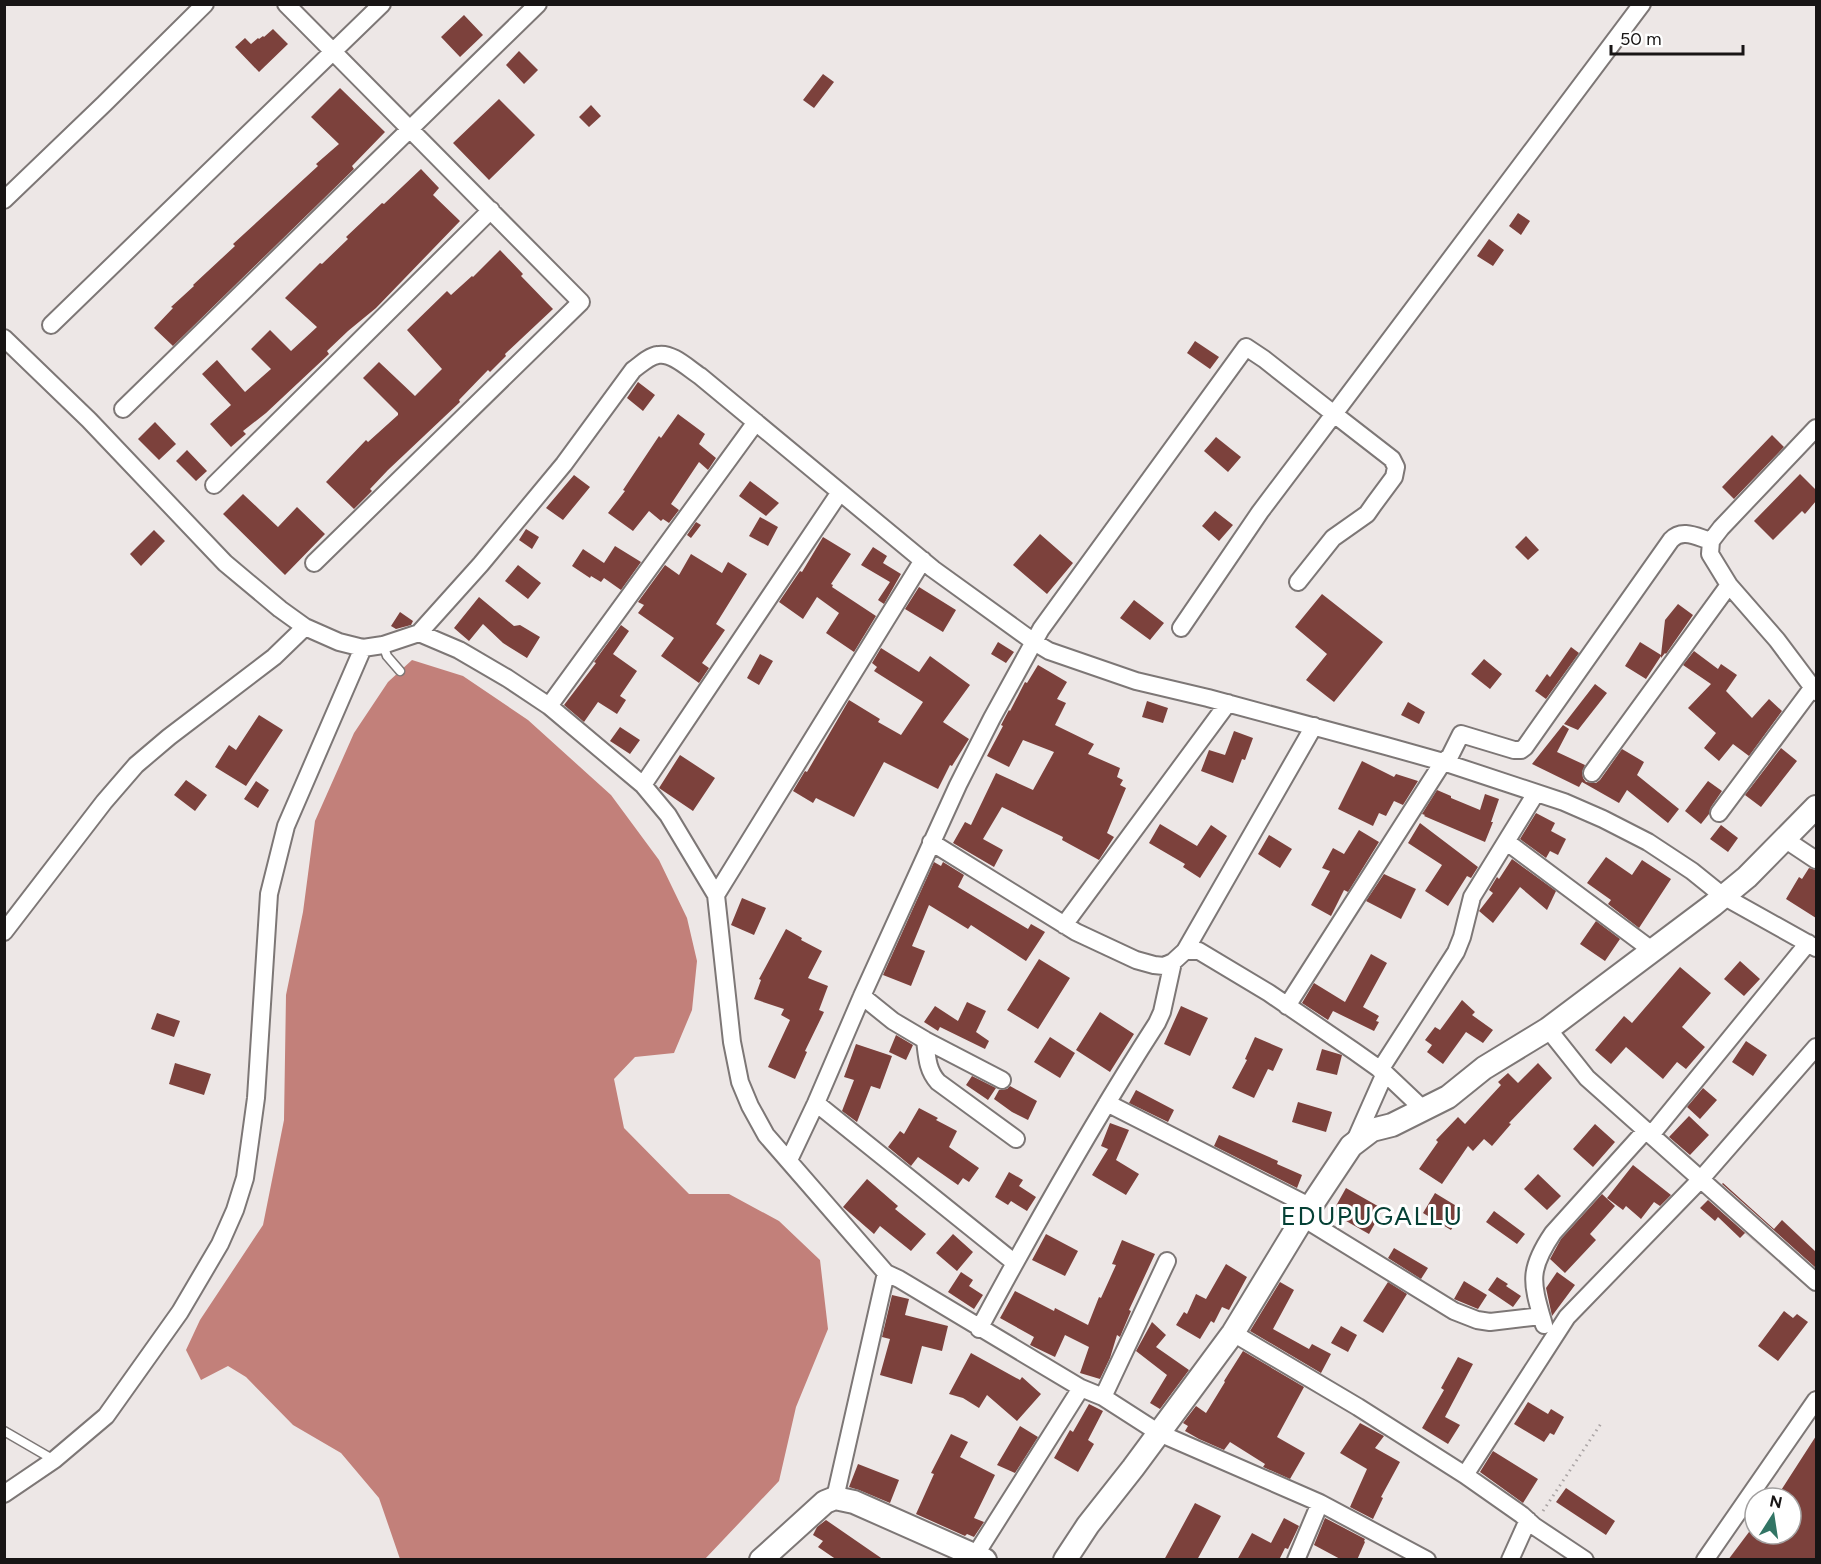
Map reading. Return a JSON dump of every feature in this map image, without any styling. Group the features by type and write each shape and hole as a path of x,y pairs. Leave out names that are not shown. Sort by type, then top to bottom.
{"main road":[{"path":"1065,1560 1088,1525 1233,1333 1351,1146 1372,1130 1392,1125 1448,1097 1484,1068 1548,1029 1747,877 1786,840 1816,807"},
{"path":"761,1560 825,1502 835,1498 854,1502 980,1557"}],"street":[{"path":"4,200 205,4"},
{"path":"286,4 581,302 314,563"},
{"path":"51,325 382,4"},
{"path":"123,409 538,4"},
{"path":"1181,628 1260,512 1642,4"},
{"path":"214,485 491,210"},
{"path":"4,338 89,420 225,563 305,627 339,642 363,648 383,645 419,633 481,564 564,464 633,370 658,354 670,357 700,376 923,560 1049,651 1136,681 1446,759 1564,802 1648,842 1692,871 1723,896 1812,946 1649,1133 1553,1233 1542,1248 1533,1276 1534,1291 1549,1343"},
{"path":"789,1160 931,842 987,728 1041,629 1246,347 1392,459 1396,467 1394,477 1367,514 1332,538 1298,582"},
{"path":"549,706 756,422"},
{"path":"1719,813 1815,690 1777,640 1729,585 1710,554 1711,541 1816,428"},
{"path":"643,785 840,492"},
{"path":"1287,1006 1461,734 1514,750 1521,750 1525,747 1671,540 1677,534 1684,533 1711,541"},
{"path":"716,895 923,560"},
{"path":"1592,773 1729,585"},
{"path":"4,932 104,802 136,765 273,657 305,627"},
{"path":"419,633 459,650 549,706 643,785 668,815 716,895 732,1042 740,1082 750,1106 766,1135 885,1273 1081,1388 1103,1397 1159,1433 1320,1503 1427,1560"},
{"path":"4,1494 54,1460 106,1416 180,1312 219,1244 235,1210 245,1178 256,1098 269,894 275,867 286,826 363,648"},
{"path":"1065,925 1228,703"},
{"path":"980,1329 1015,1263 1107,1103 1157,1023 1179,956 1314,726"},
{"path":"1354,1144 1383,1072 1456,952 1462,938 1472,897 1536,793"},
{"path":"1786,840 1816,860"},
{"path":"931,842 1076,932 1137,960 1164,966 1179,956 1199,951 1287,1006 1383,1072 1423,1109"},
{"path":"1507,842 1653,951"},
{"path":"862,996 893,1021 1002,1080"},
{"path":"1548,1029 1587,1078 1816,1282"},
{"path":"925,1040 927,1060 932,1075 938,1082 1016,1139"},
{"path":"1465,1475 1567,1317 1701,1179 1816,1047"},
{"path":"816,1103 1015,1263"},
{"path":"1107,1103 1307,1213 1454,1311 1477,1320 1490,1322 1541,1316"},
{"path":"1103,1397 1167,1261"},
{"path":"835,1498 885,1273"},
{"path":"1233,1333 1358,1407 1465,1475 1585,1560"},
{"path":"980,1557 1081,1388"},
{"path":"1705,1560 1816,1400"},
{"path":"1296,1560 1320,1503"},
{"path":"1510,1560 1531,1523"}],"lane":[{"path":"383,645 387,656 400,671"},
{"path":"4,1431 54,1460"}],"path":[{"path":"1531,1523 1602,1422"}],"shaded area":[{"path":"412,660 463,676 528,720 611,795 659,860 687,918 697,961 692,1010 674,1053 635,1057 614,1079 624,1128 689,1194 729,1194 779,1221 820,1260 828,1329 796,1407 779,1481 705,1559 400,1559 379,1498 341,1453 293,1425 246,1377 228,1366 201,1380 186,1350 200,1320 263,1225 284,1120 286,995 303,912 315,821 354,733 388,682"}],"building":[{"path":"464,15 483,35 460,57 441,37"},
{"path":"273,29 288,44 259,72 235,47 245,38 251,44"},
{"path":"519,51 538,70 524,84 506,65"},
{"path":"823,74 834,82 814,108 803,100"},
{"path":"340,88 385,132 352,166 354,169 173,346 154,328 173,308 171,307 235,246 233,244 339,144 311,117"},
{"path":"499,99 535,135 489,180 453,143"},
{"path":"591,105 601,116 589,127 579,117"},
{"path":"421,169 439,188 433,195 460,221 376,308 327,351 329,354 266,413 243,431 246,434 231,447 210,424 231,405 202,374 217,360 245,392 271,369 251,349 270,330 291,351 317,327 285,298 348,239 346,237"},
{"path":"1518,213 1530,221 1521,235 1509,226"},
{"path":"1489,239 1504,250 1493,266 1477,256"},
{"path":"500,250 553,309 388,470 354,509 326,482 366,440 368,442 398,415 363,378 379,362 415,396 442,369 407,330 447,291 451,295"},
{"path":"1195,341 1219,357 1210,369 1187,353"},
{"path":"638,382 655,395 643,411 627,398"},
{"path":"678,414 705,434 699,444 716,458 708,470 699,462 671,504 679,510 669,523 663,519 661,521 649,511 633,531 608,513 625,491 623,490 659,436 661,438"},
{"path":"155,422 176,444 159,460 138,439"},
{"path":"1772,435 1784,447 1734,499 1722,487"},
{"path":"1216,437 1241,457 1228,472 1204,451"},
{"path":"187,450 207,471 196,481 176,461"},
{"path":"1800,474 1816,490 1816,501 1805,514 1802,511 1773,540 1754,521"},
{"path":"574,475 590,487 563,520 546,508"},
{"path":"750,481 779,503 766,516 739,496"},
{"path":"243,494 278,527 297,507 325,534 285,575 223,514"},
{"path":"1215,511 1233,525 1219,541 1202,526"},
{"path":"760,517 778,527 768,546 749,536"},
{"path":"696,522 701,525 691,538 687,535"},
{"path":"526,529 539,537 532,549 519,540"},
{"path":"154,530 165,541 141,566 130,554"},
{"path":"1040,534 1073,563 1047,594 1013,565"},
{"path":"1526,536 1539,550 1528,560 1515,547"},
{"path":"823,537 851,554 831,584 832,587 876,616 854,652 826,633 839,613 817,597 803,619 779,602 800,571 802,572"},
{"path":"615,546 641,562 621,590 604,578 601,582 591,576 590,578 572,566 583,549 604,563"},
{"path":"873,547 887,556 883,563 901,574 884,604 878,600 890,582 861,565"},
{"path":"691,554 722,573 728,562 747,574 716,624 725,630 702,663 709,668 699,683 661,656 674,638 638,613 644,605 638,602 665,565 679,575"},
{"path":"518,565 541,583 528,599 505,581"},
{"path":"919,587 956,610 943,632 905,609"},
{"path":"1322,594 1383,642 1334,702 1306,680 1327,654 1295,627"},
{"path":"479,597 514,626 520,625 540,637 527,658 503,643 483,624 469,641 454,628"},
{"path":"1134,600 1164,623 1150,640 1120,618"},
{"path":"1678,604 1693,615 1646,679 1625,666 1640,642 1661,655 1665,620"},
{"path":"400,612 413,621 411,625 396,629 391,626"},
{"path":"621,625 629,631 613,654 637,671 620,696 626,700 617,714 598,702 584,722 564,705"},
{"path":"998,642 1014,652 1006,663 991,654"},
{"path":"1571,647 1579,653 1546,699 1535,691 1547,674 1550,677"},
{"path":"881,648 919,672 930,656 970,685 943,722 969,739 952,766 950,765 938,789 884,762 854,817 816,798 813,803 793,791 805,771 807,772 849,700 880,719 878,722 901,735 923,702 874,671 877,667 872,663"},
{"path":"1694,651 1718,669 1721,664 1737,675 1726,691 1752,718 1769,699 1782,711 1749,756 1733,744 1719,761 1704,748 1716,733 1688,708 1711,684 1683,665"},
{"path":"760,654 773,661 759,685 747,678"},
{"path":"1484,659 1502,674 1490,689 1471,674"},
{"path":"1038,665 1067,682 1057,699 1066,703 1055,725 1094,744 1088,754 1120,768 1117,777 1123,780 1120,785 1126,788 1107,833 1114,837 1099,860 1062,840 1063,837 1002,807 983,839 1003,850 994,867 953,843 965,822 971,825 996,773 1033,790 1054,752 1023,740 1009,767 987,756 1009,710"},
{"path":"1595,684 1607,693 1578,730 1564,724"},
{"path":"1147,701 1168,708 1163,723 1142,717"},
{"path":"1408,702 1425,712 1419,724 1401,715"},
{"path":"259,715 283,730 246,786 215,767 229,745 236,750"},
{"path":"1563,725 1569,729 1557,752 1585,765 1582,772 1586,782 1596,783 1600,780 1622,749 1644,762 1637,775 1679,809 1668,823 1627,790 1619,803 1582,782 1579,787 1532,764"},
{"path":"620,727 640,740 630,754 610,741"},
{"path":"1234,731 1253,738 1233,783 1201,771 1209,750 1225,755"},
{"path":"1781,748 1797,761 1761,807 1745,795"},
{"path":"680,755 715,778 693,811 659,788"},
{"path":"1362,761 1394,777 1396,774 1418,781 1403,805 1394,801 1386,816 1379,813 1373,826 1338,809"},
{"path":"186,780 207,795 195,811 174,795"},
{"path":"256,781 269,790 258,808 244,799"},
{"path":"1708,781 1722,791 1701,824 1685,811"},
{"path":"1437,790 1480,810 1485,794 1499,799 1485,842 1422,814"},
{"path":"1536,813 1555,823 1551,831 1566,839 1558,855 1550,851 1546,858 1520,839"},
{"path":"1420,823 1478,867 1471,878 1467,876 1448,906 1425,891 1442,865 1408,843"},
{"path":"1160,824 1197,846 1211,825 1227,836 1200,878 1183,867 1185,864 1149,843"},
{"path":"1721,825 1738,838 1728,852 1710,839"},
{"path":"1359,830 1379,842 1348,892 1344,890 1331,916 1311,905 1330,871 1322,868 1333,848 1344,854"},
{"path":"1269,835 1292,849 1280,868 1258,854"},
{"path":"1606,857 1632,875 1642,860 1671,879 1639,928 1608,904 1611,900 1587,883"},
{"path":"1512,859 1556,891 1547,910 1520,887 1493,923 1479,911 1493,893 1489,890 1497,877 1499,879"},
{"path":"934,862 941,866 943,862 964,875 958,887 1028,929 1031,924 1045,932 1026,961 971,925 968,929 929,905 912,946 925,951 911,986 883,975"},
{"path":"1809,868 1816,870 1816,918 1786,899 1799,877 1802,879"},
{"path":"1384,874 1416,889 1401,919 1366,901"},
{"path":"742,898 766,908 754,935 731,925"},
{"path":"1596,921 1620,939 1605,961 1580,944"},
{"path":"786,929 822,951 808,978 828,986 819,1010 824,1012 805,1051 807,1052 795,1079 768,1067 790,1020 781,1015 784,1009 754,999 761,980 759,979"},
{"path":"1371,954 1387,963 1363,1007 1379,1016 1376,1021 1379,1022 1374,1031 1333,1011 1328,1020 1302,1003 1314,983 1345,1002"},
{"path":"1039,959 1070,978 1038,1029 1007,1010"},
{"path":"1740,961 1760,979 1744,996 1724,979"},
{"path":"1680,967 1711,993 1682,1027 1705,1047 1686,1069 1677,1062 1663,1079 1626,1047 1611,1064 1595,1050 1624,1016 1632,1023"},
{"path":"1462,1000 1475,1012 1472,1015 1493,1030 1483,1043 1466,1032 1443,1064 1427,1052 1432,1045 1425,1040 1435,1027 1440,1030"},
{"path":"967,1002 986,1011 976,1032 989,1041 985,1049 940,1027 938,1031 924,1022 935,1006 958,1021"},
{"path":"1181,1006 1208,1018 1190,1056 1164,1044"},
{"path":"1100,1012 1134,1034 1110,1072 1076,1050"},
{"path":"157,1013 180,1021 174,1037 151,1029"},
{"path":"896,1035 913,1045 906,1060 889,1052"},
{"path":"1050,1037 1075,1053 1060,1078 1034,1062"},
{"path":"1255,1037 1283,1049 1273,1071 1268,1069 1254,1098 1232,1088 1247,1060 1245,1059"},
{"path":"1746,1041 1767,1055 1753,1076 1732,1062"},
{"path":"856,1044 892,1056 880,1089 871,1086 857,1122 842,1111 854,1080 844,1077"},
{"path":"1322,1049 1342,1055 1337,1075 1316,1070"},
{"path":"175,1063 211,1074 204,1095 169,1084"},
{"path":"1538,1063 1552,1078 1509,1123 1511,1124 1492,1146 1484,1139 1473,1151 1468,1146 1442,1184 1419,1169 1438,1142 1436,1140 1458,1117 1465,1124 1501,1085 1498,1082 1508,1073 1518,1083"},
{"path":"972,1076 996,1088 988,1100 966,1085"},
{"path":"1010,1086 1037,1101 1028,1120 994,1099 999,1090"},
{"path":"1703,1088 1717,1100 1700,1119 1687,1107"},
{"path":"1136,1090 1174,1110 1168,1122 1129,1103"},
{"path":"1298,1102 1332,1112 1326,1132 1292,1122"},
{"path":"919,1108 957,1131 949,1147 979,1168 969,1182 963,1178 958,1185 918,1157 911,1166 888,1147 900,1131 904,1134"},
{"path":"1689,1116 1709,1135 1690,1155 1669,1137"},
{"path":"1110,1123 1129,1130 1116,1160 1139,1174 1126,1195 1092,1175 1108,1149 1101,1146"},
{"path":"1595,1124 1615,1142 1593,1167 1573,1149"},
{"path":"1219,1135 1278,1161 1277,1164 1302,1175 1297,1188 1214,1146"},
{"path":"1633,1165 1671,1195 1660,1206 1654,1202 1641,1219 1626,1206 1623,1210 1607,1198"},
{"path":"1009,1172 1023,1180 1019,1186 1036,1197 1027,1211 1011,1201 1008,1205 995,1197"},
{"path":"1538,1174 1561,1196 1547,1210 1524,1189"},
{"path":"867,1179 898,1206 895,1209 926,1234 911,1251 880,1226 874,1234 843,1207"},
{"path":"1722,1184 1774,1229 1782,1220 1816,1252 1816,1268"},
{"path":"1346,1188 1383,1209 1369,1234 1332,1213"},
{"path":"1435,1193 1463,1210 1451,1230 1423,1213"},
{"path":"1602,1194 1615,1206 1590,1234 1596,1240 1565,1273 1550,1259 1561,1239"},
{"path":"1708,1200 1794,1276 1745,1233 1740,1238 1718,1217 1715,1221 1700,1208"},
{"path":"1494,1211 1525,1234 1517,1244 1486,1222"},
{"path":"953,1234 973,1252 957,1271 936,1253"},
{"path":"1046,1234 1078,1251 1065,1276 1032,1260"},
{"path":"1122,1240 1155,1254 1129,1310 1131,1311 1120,1337 1117,1335 1100,1379 1080,1373 1089,1347 1065,1335 1055,1357 1030,1345 1034,1337 1000,1318 1015,1291 1088,1325 1099,1297 1101,1298 1116,1265 1112,1264"},
{"path":"1394,1248 1428,1268 1421,1279 1388,1258"},
{"path":"1226,1264 1247,1277 1229,1310 1222,1307 1214,1323 1211,1321 1200,1339 1176,1325 1184,1312 1187,1314 1196,1294 1206,1299"},
{"path":"961,1272 973,1280 969,1286 983,1295 974,1309 948,1292"},
{"path":"1557,1272 1575,1285 1552,1316 1546,1288"},
{"path":"1497,1277 1521,1296 1513,1307 1488,1290"},
{"path":"1464,1281 1487,1295 1478,1309 1454,1299"},
{"path":"1280,1282 1294,1290 1273,1329 1309,1349 1312,1344 1331,1354 1321,1373 1250,1331"},
{"path":"1388,1282 1407,1294 1383,1333 1363,1321"},
{"path":"892,1295 909,1299 905,1315 948,1326 942,1351 922,1346 912,1384 880,1375 890,1339 882,1337"},
{"path":"1784,1311 1793,1318 1797,1314 1808,1322 1778,1361 1758,1346"},
{"path":"1152,1322 1166,1335 1156,1347 1189,1370 1160,1409 1150,1403 1167,1375 1136,1351"},
{"path":"1341,1326 1357,1335 1348,1352 1331,1343"},
{"path":"1243,1351 1304,1387 1277,1437 1305,1453 1290,1479 1263,1467 1265,1464 1230,1442 1224,1450 1185,1431 1188,1426 1183,1423 1196,1406 1206,1413"},
{"path":"971,1353 1020,1380 1022,1377 1041,1394 1017,1421 987,1395 979,1408 963,1398 949,1394"},
{"path":"1458,1357 1473,1364 1445,1417 1460,1425 1448,1444 1422,1428 1444,1390 1441,1388"},
{"path":"1528,1402 1548,1414 1551,1409 1564,1417 1554,1435 1550,1433 1544,1442 1514,1424"},
{"path":"1089,1404 1103,1411 1088,1440 1094,1444 1078,1472 1054,1458 1070,1430 1073,1432"},
{"path":"1360,1423 1384,1436 1375,1448 1400,1462 1381,1497 1383,1498 1373,1519 1350,1507 1367,1469 1340,1453"},
{"path":"1020,1426 1038,1437 1015,1473 997,1465"},
{"path":"951,1434 968,1442 960,1457 995,1475 974,1518 984,1522 974,1537 967,1534 965,1536 916,1514 934,1474 931,1473"},
{"path":"1816,1436 1816,1560 1728,1560 1743,1540 1743,1546 1803,1546 1803,1486 1784,1486"},
{"path":"1493,1451 1538,1479 1523,1503 1480,1472"},
{"path":"858,1464 899,1480 890,1503 849,1487"},
{"path":"1566,1488 1615,1521 1606,1535 1556,1502"},
{"path":"1195,1503 1221,1516 1197,1560 1164,1560"},
{"path":"1284,1518 1299,1526 1288,1549 1285,1548 1279,1560 1237,1560 1252,1533 1271,1543"},
{"path":"1325,1518 1365,1539 1357,1560 1342,1560 1314,1545"},
{"path":"826,1520 884,1560 837,1560 818,1547 823,1541 813,1535 817,1527"}],"district":[{"name":"EDUPUGALLU","path":"1372,1216"}]}
